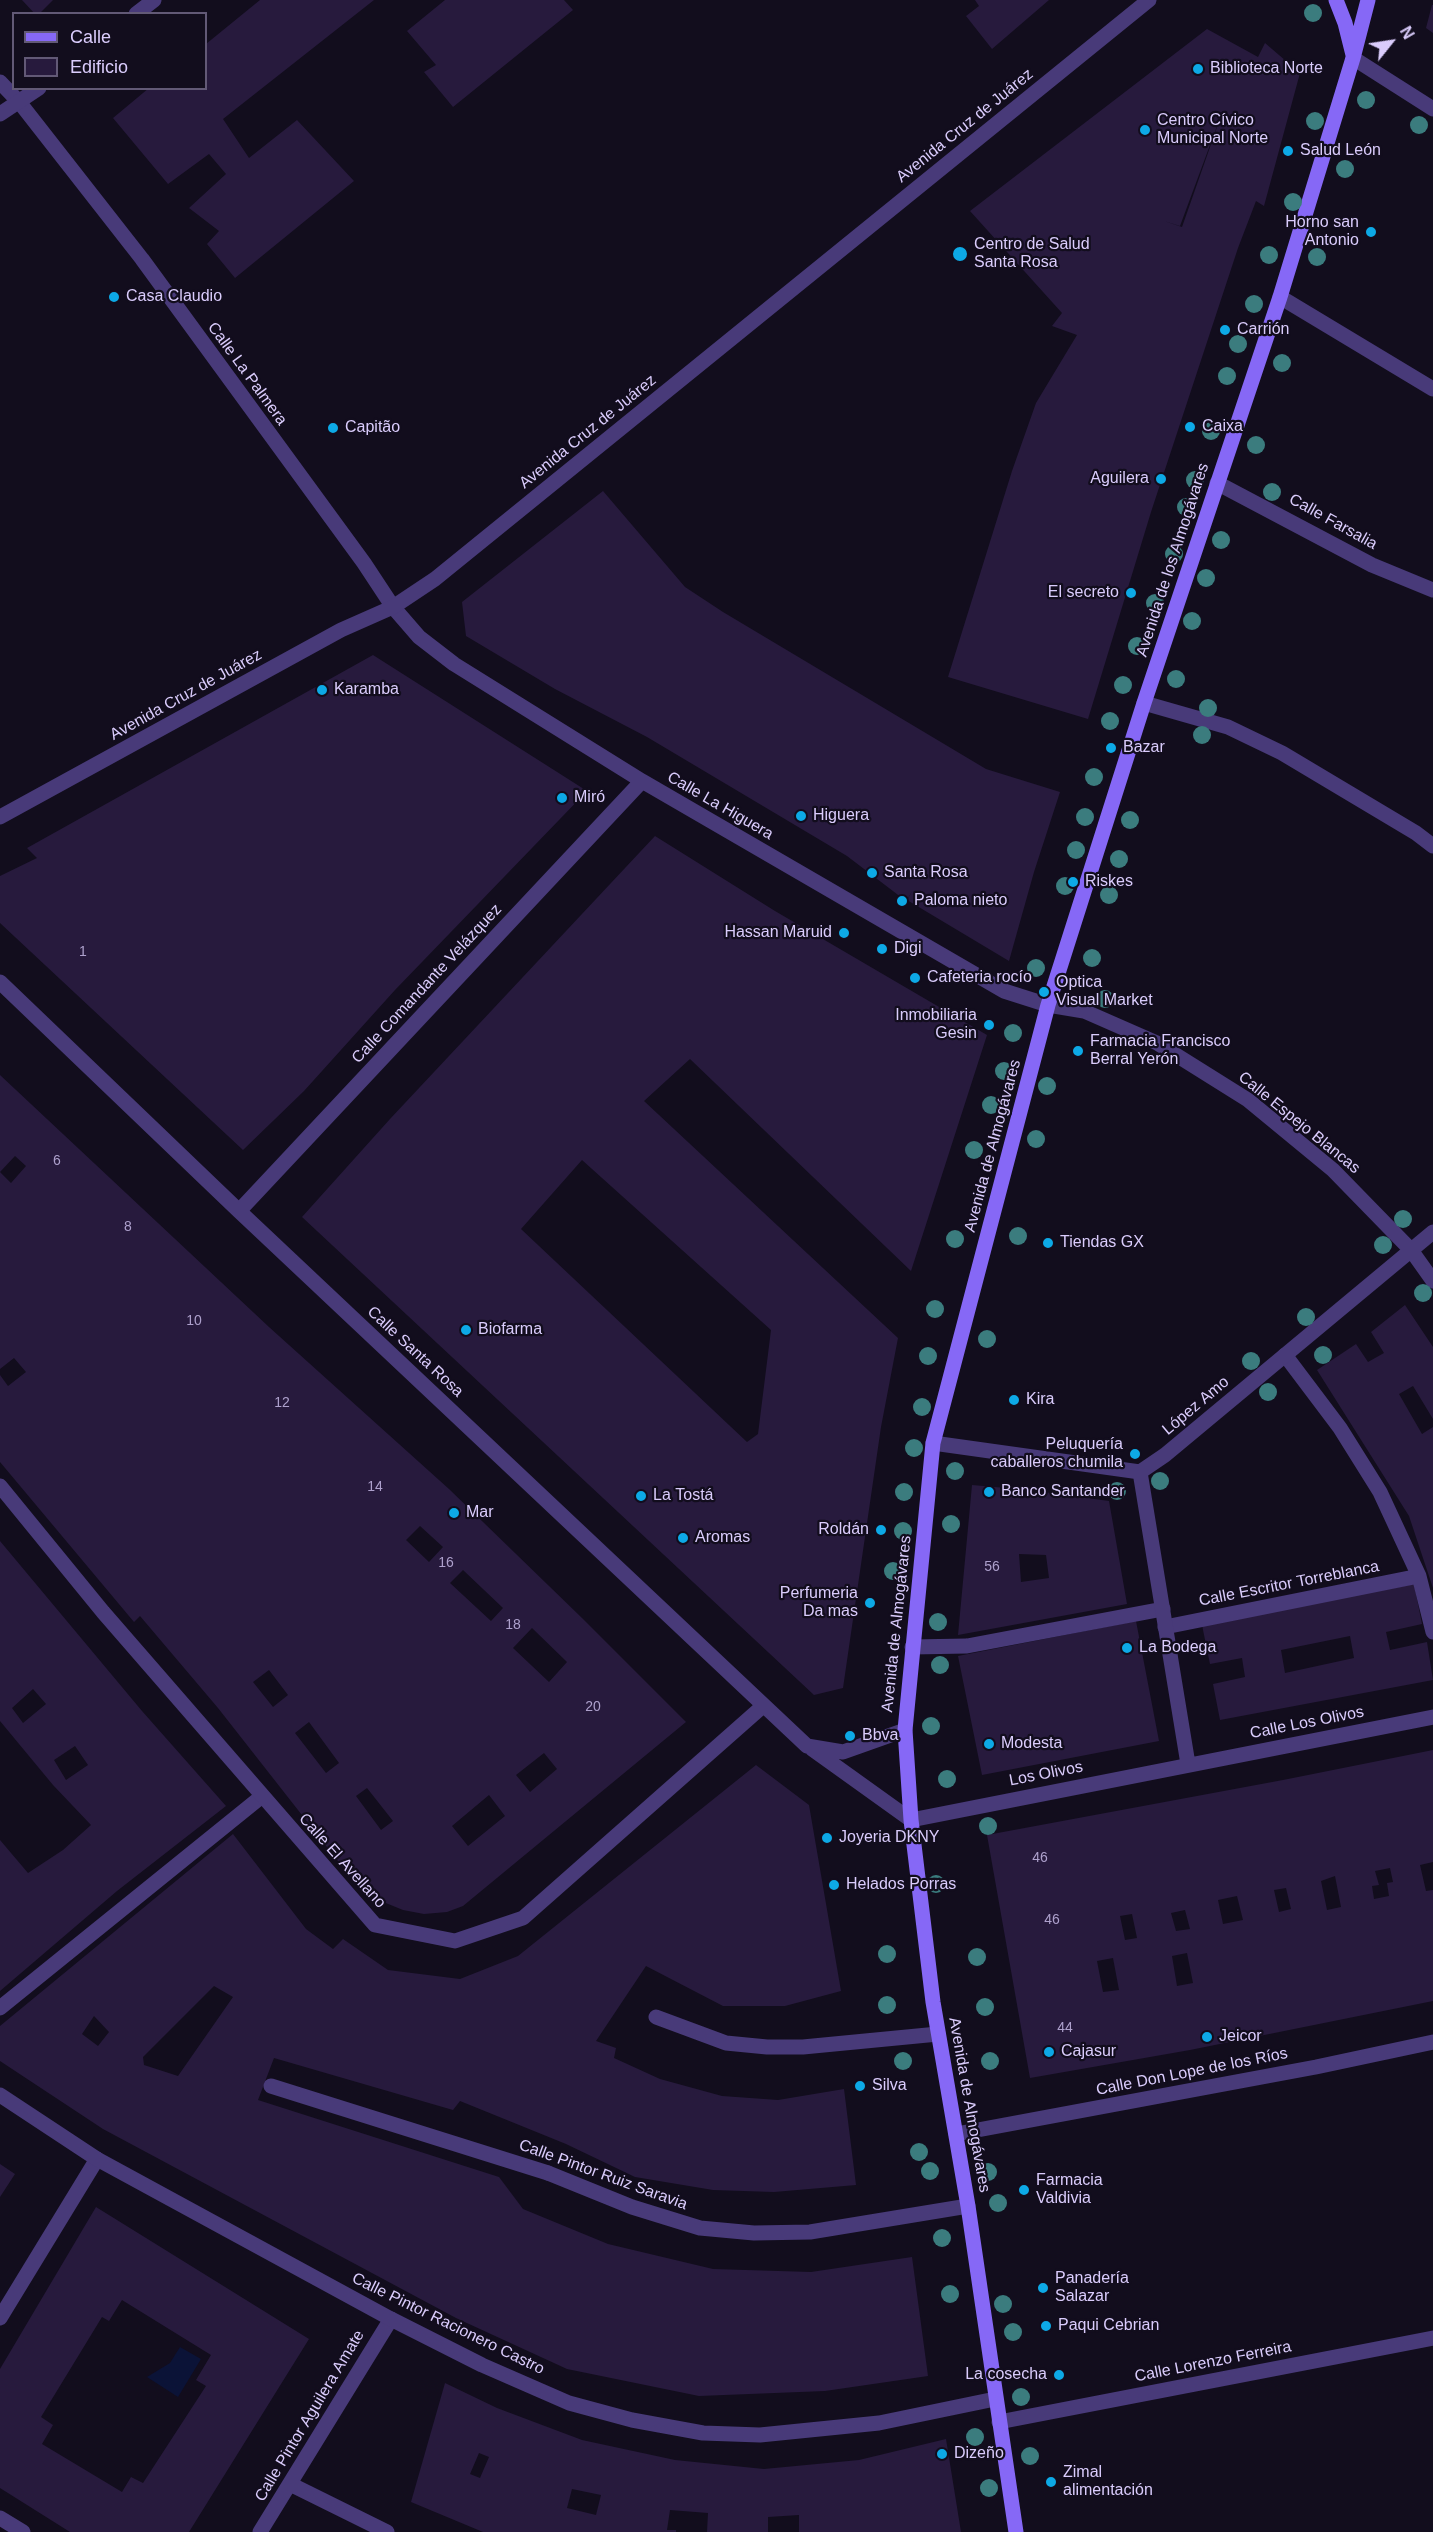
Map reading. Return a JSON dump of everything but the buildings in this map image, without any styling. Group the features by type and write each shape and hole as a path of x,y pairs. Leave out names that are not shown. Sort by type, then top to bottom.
{"main road":[{"path":"1336,0 1345,23 1353,58"},
{"name":"Avenida de los Almogávares","path":"1048,1005 1144,703 1280,297 1353,58 1368,0"},
{"name":"Avenida de Almogávares","path":"995,2399 968,2206 938,2034 911,1820 905,1730 933,1443 1048,1005"},
{"path":"995,2399 1016,2532"}],"street":[{"path":"138,12 153,0"},
{"name":"Avenida Cruz de Juárez","path":"0,817 341,630 393,607 435,579 1149,0"},
{"path":"1353,58 1433,109"},
{"name":"Calle La Palmera","path":"0,82 20,103 142,259 364,563 393,607"},
{"path":"0,114 20,103 36,90"},
{"path":"1280,297 1433,389"},
{"name":"Calle Farsalia","path":"1218,483 1372,565 1433,590"},
{"name":"Calle La Higuera","path":"393,607 419,637 454,664 642,781 1004,992 1048,1005"},
{"path":"1144,703 1228,727 1282,753 1433,846"},
{"name":"Calle Comandante Velázquez","path":"239,1211 642,781"},
{"name":"Calle Santa Rosa","path":"0,982 239,1211 807,1746 911,1820"},
{"name":"Calle Espejo Blancas","path":"1048,1005 1084,1011 1158,1043 1248,1101 1333,1170 1411,1250 1433,1281"},
{"name":"López Amo","path":"1140,1472 1165,1455 1433,1232"},
{"path":"1285,1355 1340,1428 1380,1492 1419,1576 1433,1632"},
{"path":"933,1443 1140,1472 1188,1764"},
{"name":"Calle El Avellano","path":"0,1486 103,1612 261,1797 375,1925 455,1941 523,1918 764,1706"},
{"name":"Calle Escritor Torreblanca","path":"1165,1627 1419,1576"},
{"path":"912,1647 967,1646 1163,1609"},
{"name":"Calle Los Olivos","path":"1188,1764 1433,1717"},
{"path":"807,1746 843,1752 905,1730"},
{"name":"Los Olivos","path":"911,1820 1188,1764"},
{"path":"0,2008 261,1797"},
{"path":"656,2017 726,2043 767,2047 803,2047 938,2034"},
{"name":"Calle Don Lope de los Ríos","path":"956,2134 1316,2067 1433,2042"},
{"name":"Calle Pintor Ruiz Saravia","path":"271,2086 548,2173 632,2208 700,2228 754,2232 810,2232 968,2206"},
{"name":"Calle Pintor Racionero Castro","path":"0,2095 98,2159 391,2319 482,2365 569,2403 632,2420 703,2433 760,2435 879,2423 995,2399"},
{"path":"0,2318 98,2159"},
{"name":"Calle Pintor Aguilera Amate","path":"260,2532 391,2319"},
{"name":"Calle Lorenzo Ferreira","path":"999,2422 1433,2338"},
{"path":"290,2484 387,2532"},
{"path":"0,2518 23,2532"}],"water":[{"path":"180,2347 201,2359 178,2397 147,2377 170,2363"}],"place":[{"name":"Biblioteca Norte","path":"1198,69"},
{"name":"Centro Cívico Municipal Norte","path":"1145,130"},
{"name":"Salud León","path":"1288,151"},
{"name":"Horno san Antonio","path":"1371,232"},
{"name":"Centro de Salud Santa Rosa","path":"960,254"},
{"name":"Casa Claudio","path":"114,297"},
{"name":"Carrión","path":"1225,330"},
{"name":"Caixa","path":"1190,427"},
{"name":"Capitão","path":"333,428"},
{"name":"Aguilera","path":"1161,479"},
{"name":"El secreto","path":"1131,593"},
{"name":"Karamba","path":"322,690"},
{"name":"Bazar","path":"1111,748"},
{"name":"Miró","path":"562,798"},
{"name":"Higuera","path":"801,816"},
{"name":"Santa Rosa","path":"872,873"},
{"name":"Riskes","path":"1073,882"},
{"name":"Paloma nieto","path":"902,901"},
{"name":"Hassan Maruid","path":"844,933"},
{"name":"Digi","path":"882,949"},
{"name":"Cafeteria rocío","path":"915,978"},
{"name":"Optica Visual Market","path":"1044,992"},
{"name":"Inmobiliaria Gesin","path":"989,1025"},
{"name":"Farmacia Francisco Berral Yerón","path":"1078,1051"},
{"name":"Tiendas GX","path":"1048,1243"},
{"name":"Biofarma","path":"466,1330"},
{"name":"Kira","path":"1014,1400"},
{"name":"Peluquería caballeros chumila","path":"1135,1454"},
{"name":"Banco Santander","path":"989,1492"},
{"name":"La Tostá","path":"641,1496"},
{"name":"Mar","path":"454,1513"},
{"name":"Roldán","path":"881,1530"},
{"name":"Aromas","path":"683,1538"},
{"name":"Perfumeria Da mas","path":"870,1603"},
{"name":"La Bodega","path":"1127,1648"},
{"name":"Bbva","path":"850,1736"},
{"name":"Modesta","path":"989,1744"},
{"name":"Joyeria DKNY","path":"827,1838"},
{"name":"Helados Porras","path":"834,1885"},
{"name":"Jeicor","path":"1207,2037"},
{"name":"Cajasur","path":"1049,2052"},
{"name":"Silva","path":"860,2086"},
{"name":"Farmacia Valdivia","path":"1024,2190"},
{"name":"Panadería Salazar","path":"1043,2288"},
{"name":"Paqui Cebrian","path":"1046,2326"},
{"name":"La cosecha","path":"1059,2375"},
{"name":"Dizeño","path":"942,2454"},
{"name":"Zimal alimentación","path":"1051,2482"}]}
